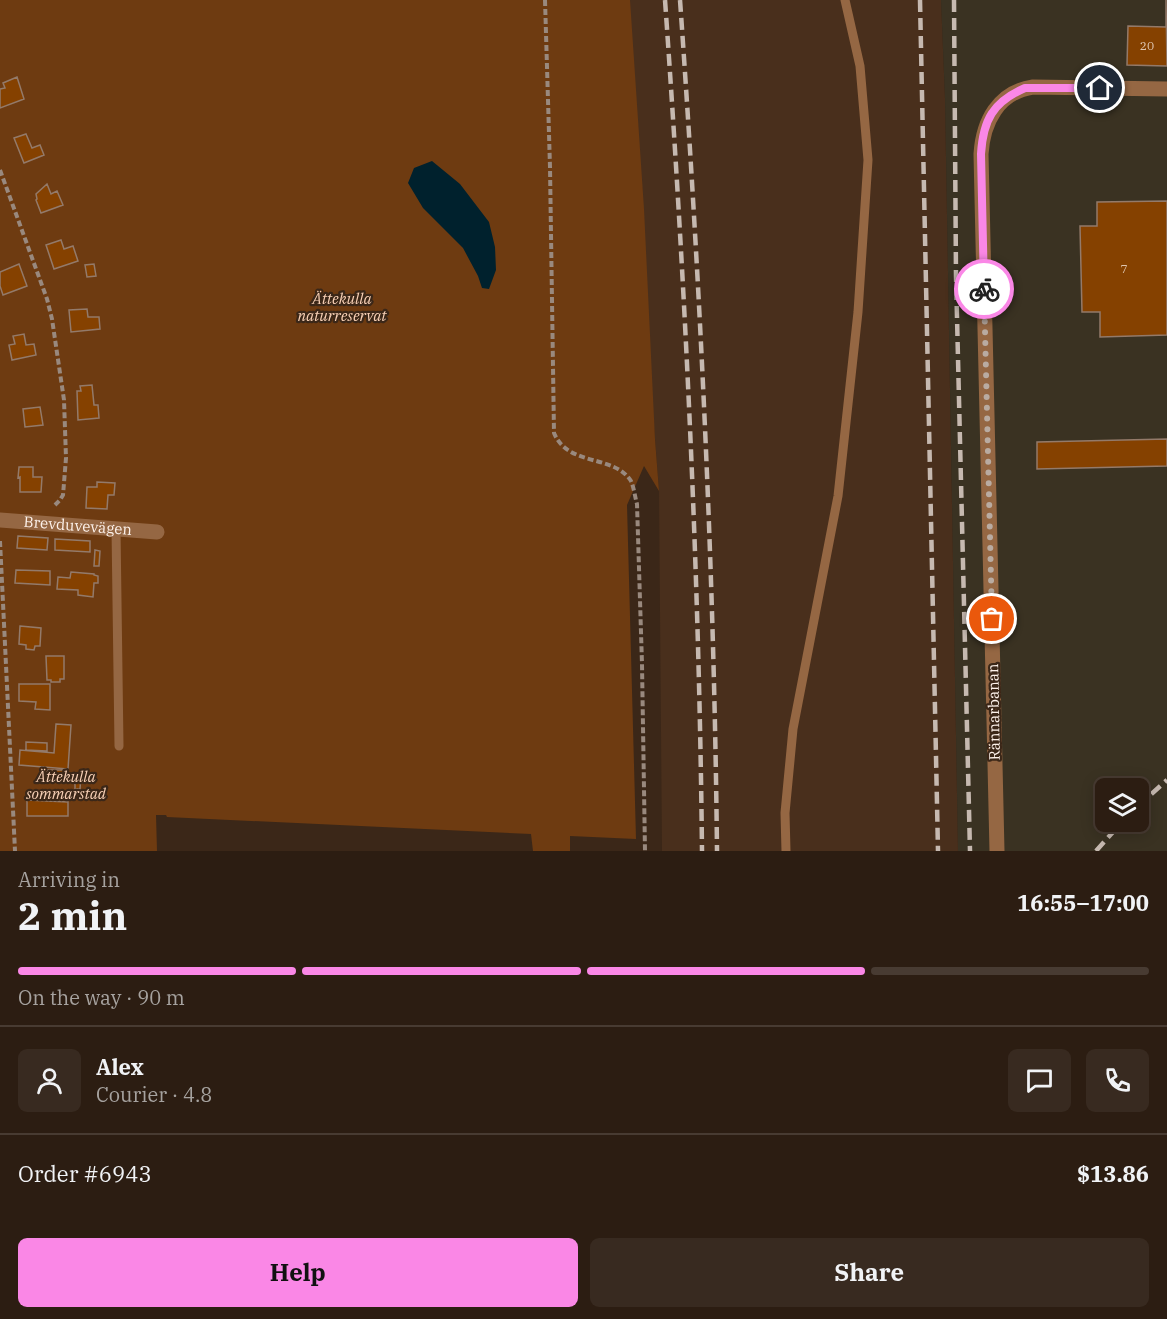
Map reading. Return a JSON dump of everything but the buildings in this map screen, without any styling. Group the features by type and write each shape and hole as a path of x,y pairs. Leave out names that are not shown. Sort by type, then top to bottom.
{"street":[{"name":"Rännarbanan","path":"997,851 981,154 983,133 1000,103 1025,88 1167,89"},
{"name":"Brevduvevägen","path":"0,520 157,532"}],"lane":[{"path":"786,851 785,813 793,729 838,496 858,312 868,160 860,66 845,0"},
{"path":"116,529 119,746"}],"path":[{"path":"545,0 554,433 563,448 573,454 618,469 626,475 632,483 637,504 645,851"},
{"path":"0,170 47,299 56,342 64,400 66,458 63,495 57,504 52,506"},
{"path":"0,541 15,851"}],"shaded area":[{"path":"621,0 941,0 945,98 958,851 662,851 659,491"},
{"path":"941,0 1167,0 1167,851 958,851 945,98"}],"green space":[{"name":"Ättekulla naturreservat","path":"0,0 630,0 659,491 644,466 627,505 636,839 570,836 570,851 533,851 531,834 156,815 157,851 0,851"}],"water":[{"path":"432,161 460,184 489,222 495,247 496,270 489,289 482,288 463,248 423,208 408,183 414,168"}],"railway":[{"path":"665,0 690,425 698,638 702,851"},
{"path":"680,0 705,425 713,638 717,851"},
{"path":"920,0 938,851"},
{"path":"954,0 956,276 970,851"},
{"path":"1149,796 1167,780"},
{"path":"1096,851 1113,832"}],"way so far":[{"path":"984,289 992,619"}],"route":[{"path":"984,289 981,154 983,133 992,113 1000,103 1025,88 1100,88"}],"park label":[{"name":"Ättekulla sommarstad","path":"66,786"}]}
